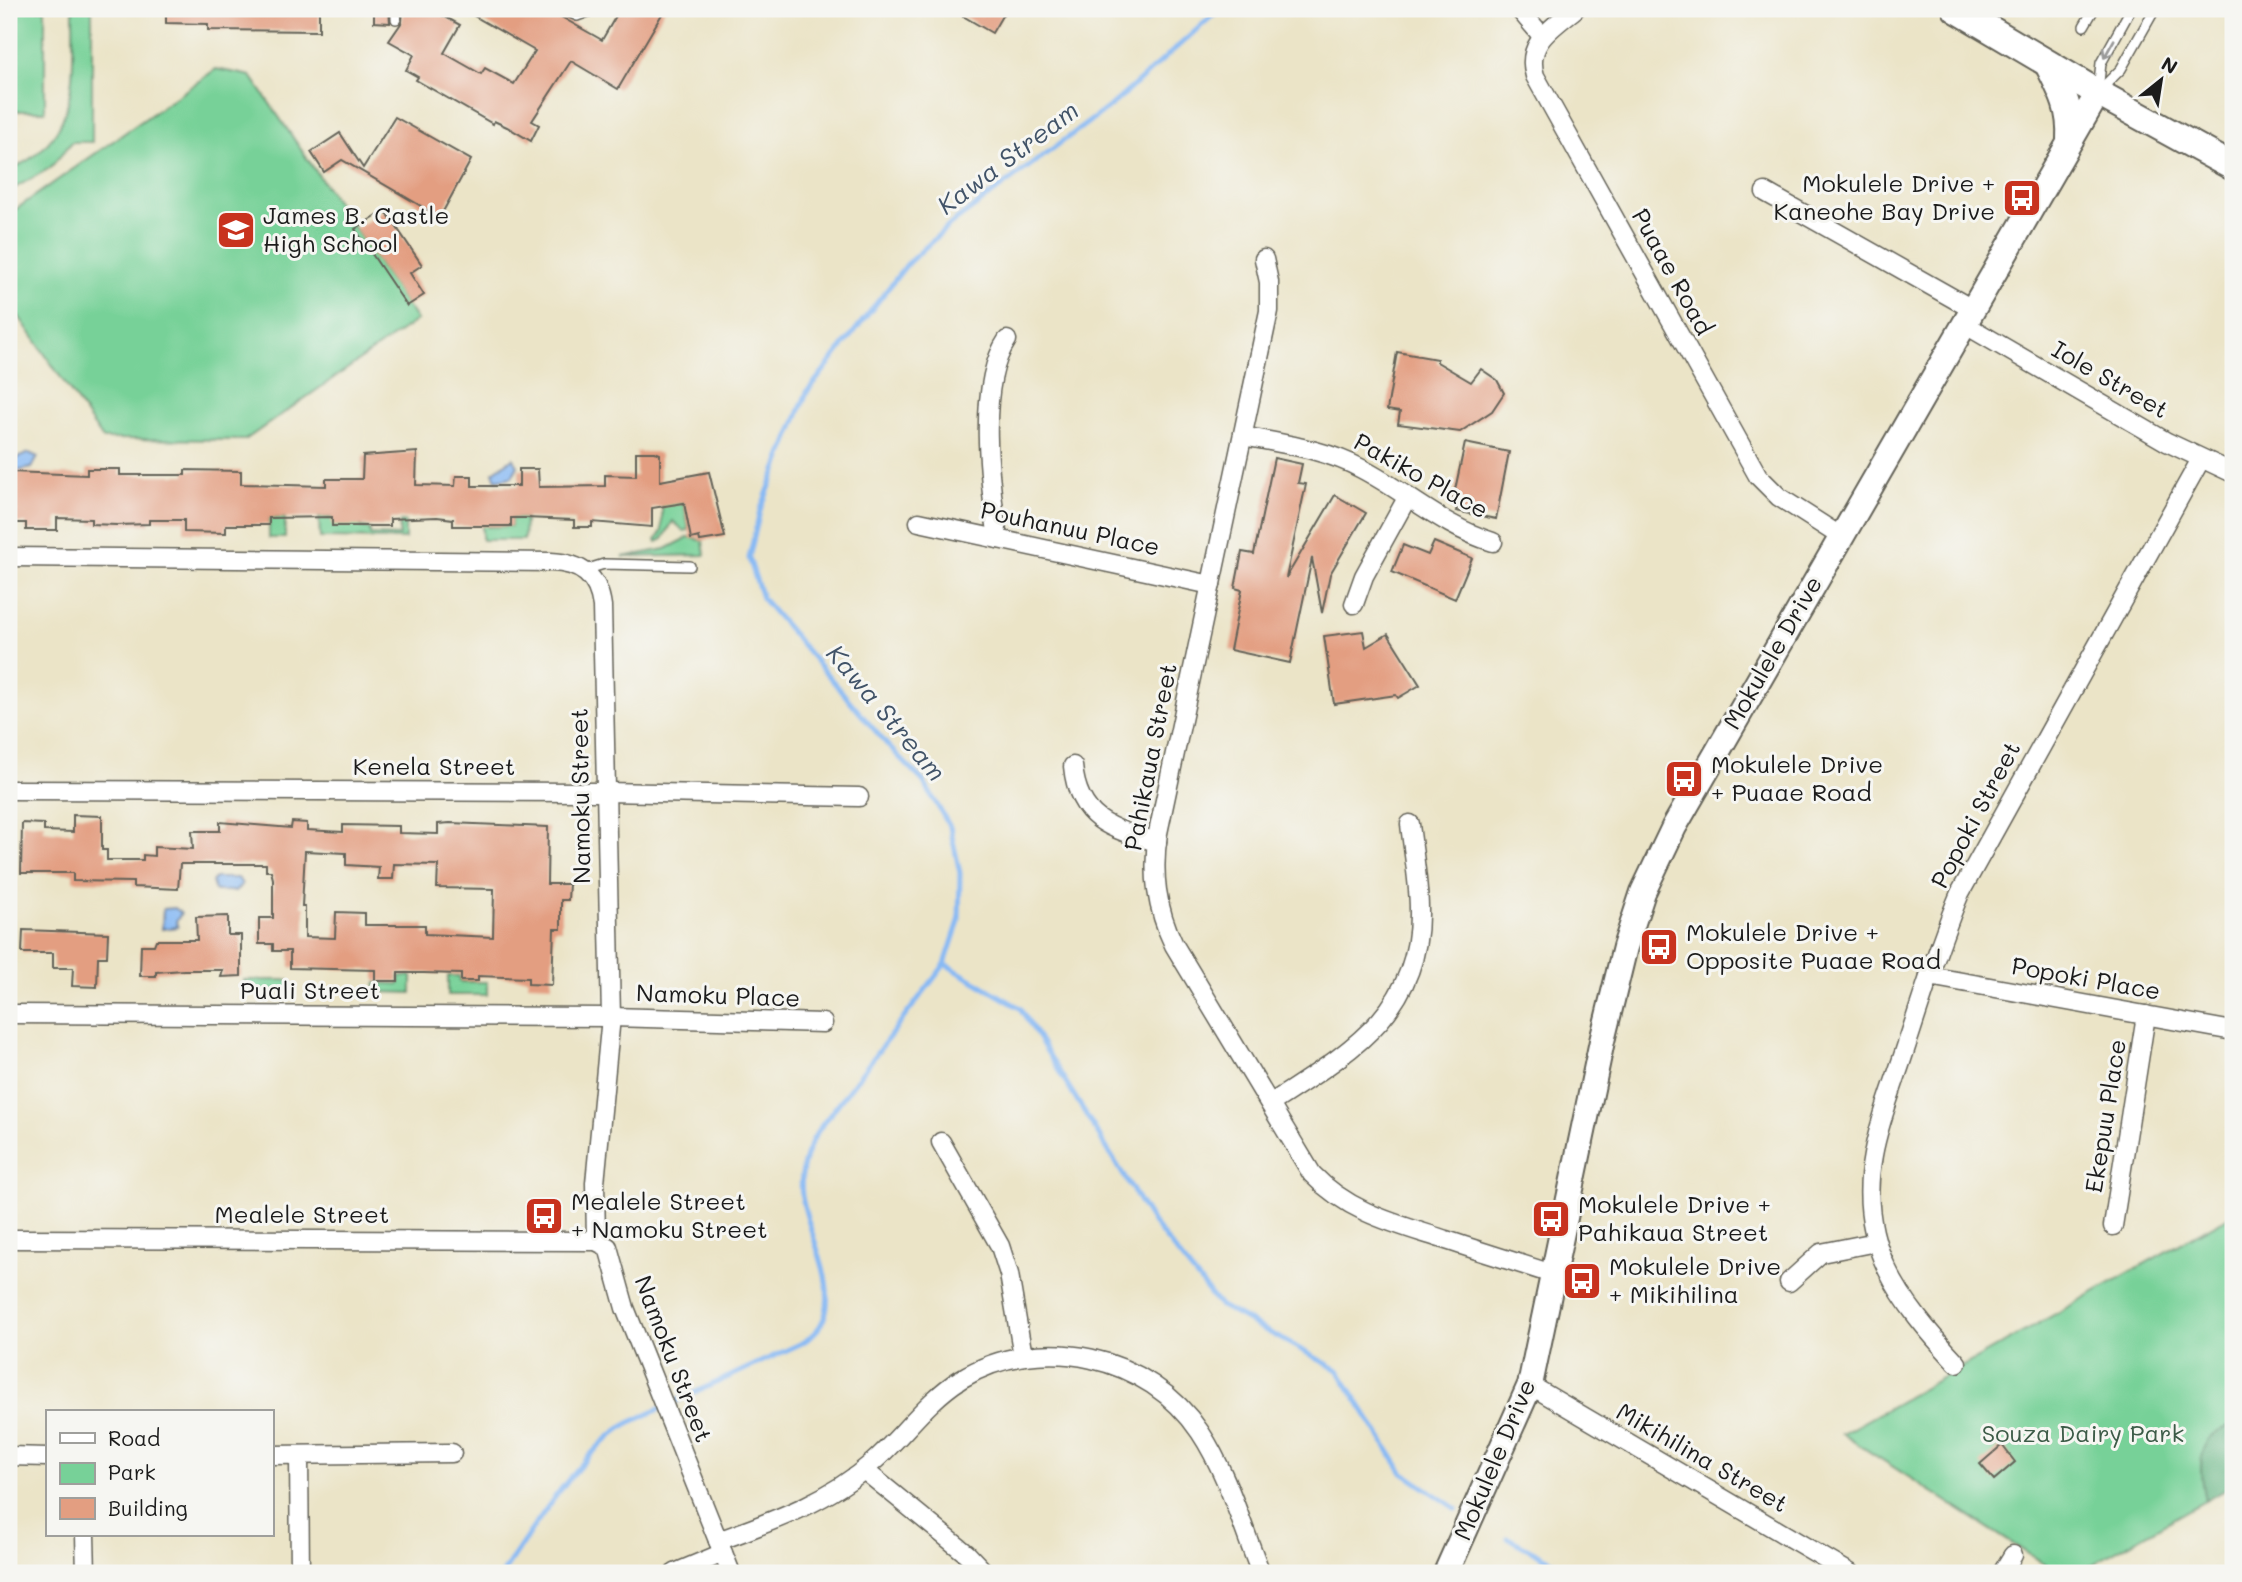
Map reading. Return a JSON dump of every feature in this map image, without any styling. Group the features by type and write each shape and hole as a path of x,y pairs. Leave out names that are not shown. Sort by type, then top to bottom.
{"main road":[{"path":"1956,9 2098,93 2233,167"},
{"path":"2047,62 2066,99 2071,118 2070,139"}],"street":[{"path":"1519,9 1542,36 1574,9"},
{"name":"Puaae Road","path":"1542,36 1533,52 1535,76 1751,464 1779,497 1840,536"},
{"name":"Mokulele Drive","path":"1446,1573 1530,1385 1602,1041 1625,947 1643,892 1674,827 2098,93"},
{"name":"Iole Street","path":"1766,192 2201,459 2233,473"},
{"name":"Pahikaua Street","path":"1264,259 1269,282 1269,311 1157,842 1154,874 1166,928 1312,1174 1343,1201 1376,1217 1555,1275"},
{"path":"998,539 990,478 990,383 995,360 1007,340"},
{"name":"Pakiko Place","path":"1242,436 1330,455 1363,469 1451,527 1493,542"},
{"name":"Popoki Street","path":"1956,1363 1908,1307 1889,1276 1876,1242 1870,1195 1872,1156 1944,932 1980,853 2201,459"},
{"path":"1354,604 1364,576 1407,498"},
{"name":"Pouhanuu Place","path":"919,522 1211,585"},
{"path":"9,557 551,562 575,565 585,570"},
{"name":"Namoku Street","path":"585,570 598,586 602,606 611,1017 595,1183 596,1241 608,1247 617,1288 731,1573"},
{"path":"1073,766 1078,793 1094,816 1119,831 1157,842"},
{"name":"Kenela Street","path":"9,790 605,792 859,797"},
{"path":"1270,1104 1367,1036 1381,1021 1403,986 1418,929 1410,824"},
{"name":"Popoki Place","path":"1929,976 2233,1031"},
{"name":"Puali Street","path":"9,1014 611,1017"},
{"name":"Ekepuu Place","path":"2113,1226 2147,1015"},
{"name":"Namoku Place","path":"611,1017 823,1023"},
{"path":"941,1142 1000,1246 1009,1274 1023,1356"},
{"name":"Mealele Street","path":"9,1239 596,1241"},
{"path":"1788,1282 1821,1253 1876,1242"},
{"path":"675,1573 721,1547 795,1512 864,1470 946,1390 983,1368 1023,1356 1066,1354 1130,1371 1168,1396 1192,1422 1211,1451 1261,1573"},
{"name":"Mikihilina Street","path":"1530,1385 1850,1573"},
{"path":"273,1455 452,1453"},
{"path":"299,1455 300,1573"},
{"path":"9,1456 46,1457"},
{"path":"864,1470 967,1554 985,1573"},
{"path":"85,1536 86,1573"},
{"path":"2002,1573 2013,1555"}],"lane":[{"path":"396,9 396,19"},
{"path":"562,9 577,16 596,9"},
{"path":"2084,26 2094,9"},
{"path":"2098,93 2101,63 2131,9"},
{"path":"2098,93 2121,69 2152,10"},
{"path":"585,570 604,564 690,566"}],"green space":[{"path":"9,9 45,9 45,111 9,111"},
{"path":"73,9 92,9 92,142 72,142 50,168 9,191 9,170 32,157 49,142 61,123 72,80"},
{"path":"216,69 251,76 417,320 245,440 103,439 9,302 9,214"},
{"path":"662,502 684,503 689,530 684,531 673,521 663,539 657,542 662,531"},
{"path":"482,509 486,509 487,527 511,526 511,518 525,518 524,540 482,540"},
{"path":"319,517 361,520 361,528 370,529 370,535 399,536 400,522 405,522 405,539 320,538"},
{"path":"269,518 285,518 285,538 269,538"},
{"path":"689,537 703,541 705,555 623,557 666,549"},
{"path":"400,976 412,976 412,993 375,992 376,983 400,984"},
{"path":"448,976 459,976 460,982 487,982 487,995 448,995"},
{"path":"244,980 289,980 289,991 244,991"},
{"name":"Souza Dairy Park","path":"2233,1214 2233,1485 2077,1573 2058,1573 1842,1434"},
{"path":"2233,1425 2233,1485 2205,1501 2201,1477 2202,1455 2212,1437"}],"water":[{"path":"29,453 38,457 32,468 17,471 11,468 11,461"},
{"path":"513,458 518,466 512,477 496,480 493,472"},
{"path":"215,878 238,878 242,884 236,891 215,891 212,882"},
{"path":"175,908 181,913 176,922 178,927 162,929 163,909"}],"building":[{"path":"166,9 319,9 319,31 208,30 208,24 166,23"},
{"path":"374,9 389,9 390,23 374,22"},
{"path":"403,9 431,9 460,25 444,53 481,74 485,68 514,84 535,51 462,9 547,9 602,40 620,9 665,9 618,89 571,61 532,121 539,125 531,141 494,121 493,124 416,80 418,77 406,70 414,55 389,41 402,22"},
{"path":"951,9 1006,9 992,33"},
{"path":"395,117 471,160 440,217 342,160 324,172 311,152 340,133 363,168"},
{"path":"385,210 422,265 410,273 424,295 407,306 355,229"},
{"path":"1397,352 1437,359 1437,362 1471,382 1481,369 1497,380 1504,393 1492,411 1460,432 1398,424 1400,412 1387,410"},
{"path":"1465,443 1509,452 1496,519 1456,511 1458,505 1452,504"},
{"path":"417,452 416,485 455,486 456,476 472,476 472,486 519,486 519,469 538,469 539,487 605,486 605,475 636,476 636,452 655,452 660,454 660,481 709,472 725,537 700,541 699,537 691,539 684,503 652,508 652,527 592,522 592,527 574,527 574,520 525,518 511,518 511,526 453,526 453,519 437,517 390,519 390,526 332,526 332,517 269,518 269,525 226,525 226,533 184,532 184,520 149,520 149,524 117,525 91,524 91,519 57,518 57,530 26,530 26,523 10,523 11,472 87,475 87,469 120,469 120,475 185,475 185,470 241,471 241,484 326,486 326,479 362,479 363,456"},
{"path":"1274,458 1302,464 1298,483 1306,484 1286,578 1335,495 1366,513 1330,574 1322,613 1312,558 1290,663 1230,650 1242,590 1235,588 1242,552 1254,554"},
{"path":"1434,542 1472,558 1455,599 1392,572 1403,545 1428,555"},
{"path":"1363,631 1366,647 1388,634 1420,685 1398,698 1396,695 1334,704 1324,636"},
{"path":"73,815 102,816 102,850 107,850 107,860 143,860 143,855 154,856 154,847 193,849 192,831 220,831 220,822 291,828 292,822 307,823 307,830 343,832 343,825 399,826 399,833 438,834 438,824 450,823 548,827 547,884 569,884 568,900 561,900 561,929 554,929 552,985 528,984 528,978 478,976 478,981 461,981 461,974 424,973 398,973 398,981 375,981 375,970 290,968 290,951 273,951 273,944 259,944 259,918 273,918 273,879 271,871 266,871 266,864 180,864 178,889 133,887 133,882 73,881 73,873 21,873 22,823 44,824 44,831 73,832","holes":["305,851 346,853 346,865 379,867 378,879 393,879 394,864 438,865 437,888 494,889 493,937 425,934 425,925 365,925 365,913 336,912 335,938 305,937 305,906 302,906"]},
{"path":"228,916 228,935 241,935 241,976 221,977 223,970 184,970 156,972 156,976 140,976 141,945 154,945 156,940 197,940 196,917"},
{"path":"23,930 108,933 107,957 98,957 97,987 72,986 73,968 53,968 53,953 22,953"},
{"path":"2002,1445 2015,1462 1994,1480 1980,1464"}],"waterway":[{"name":"Kawa Stream","path":"1220,9 1113,104 951,224 908,263 807,392 760,511 749,558 762,598 889,747 923,781 950,827 960,873 959,921 945,964 1020,1008 1153,1223 1219,1305 1338,1370 1403,1473 1456,1509"},
{"path":"503,1573 560,1491 594,1451 612,1435 629,1423 800,1344 817,1331 825,1314 828,1296 825,1276 802,1196 803,1168 808,1150 822,1125 945,964"},
{"name":"Kawa Stream","path":"1508,1538 1574,1573"}],"place":[{"name":"Mokulele Drive + Kaneohe Bay Drive","path":"2022,198"},
{"name":"James B. Castle High School","path":"236,230"},
{"name":"Mokulele Drive + Puaae Road","path":"1684,779"},
{"name":"Mokulele Drive + Opposite Puaae Road","path":"1659,947"},
{"name":"Mealele Street + Namoku Street","path":"544,1216"},
{"name":"Mokulele Drive + Pahikaua Street","path":"1551,1219"},
{"name":"Mokulele Drive + Mikihilina","path":"1582,1281"}]}
